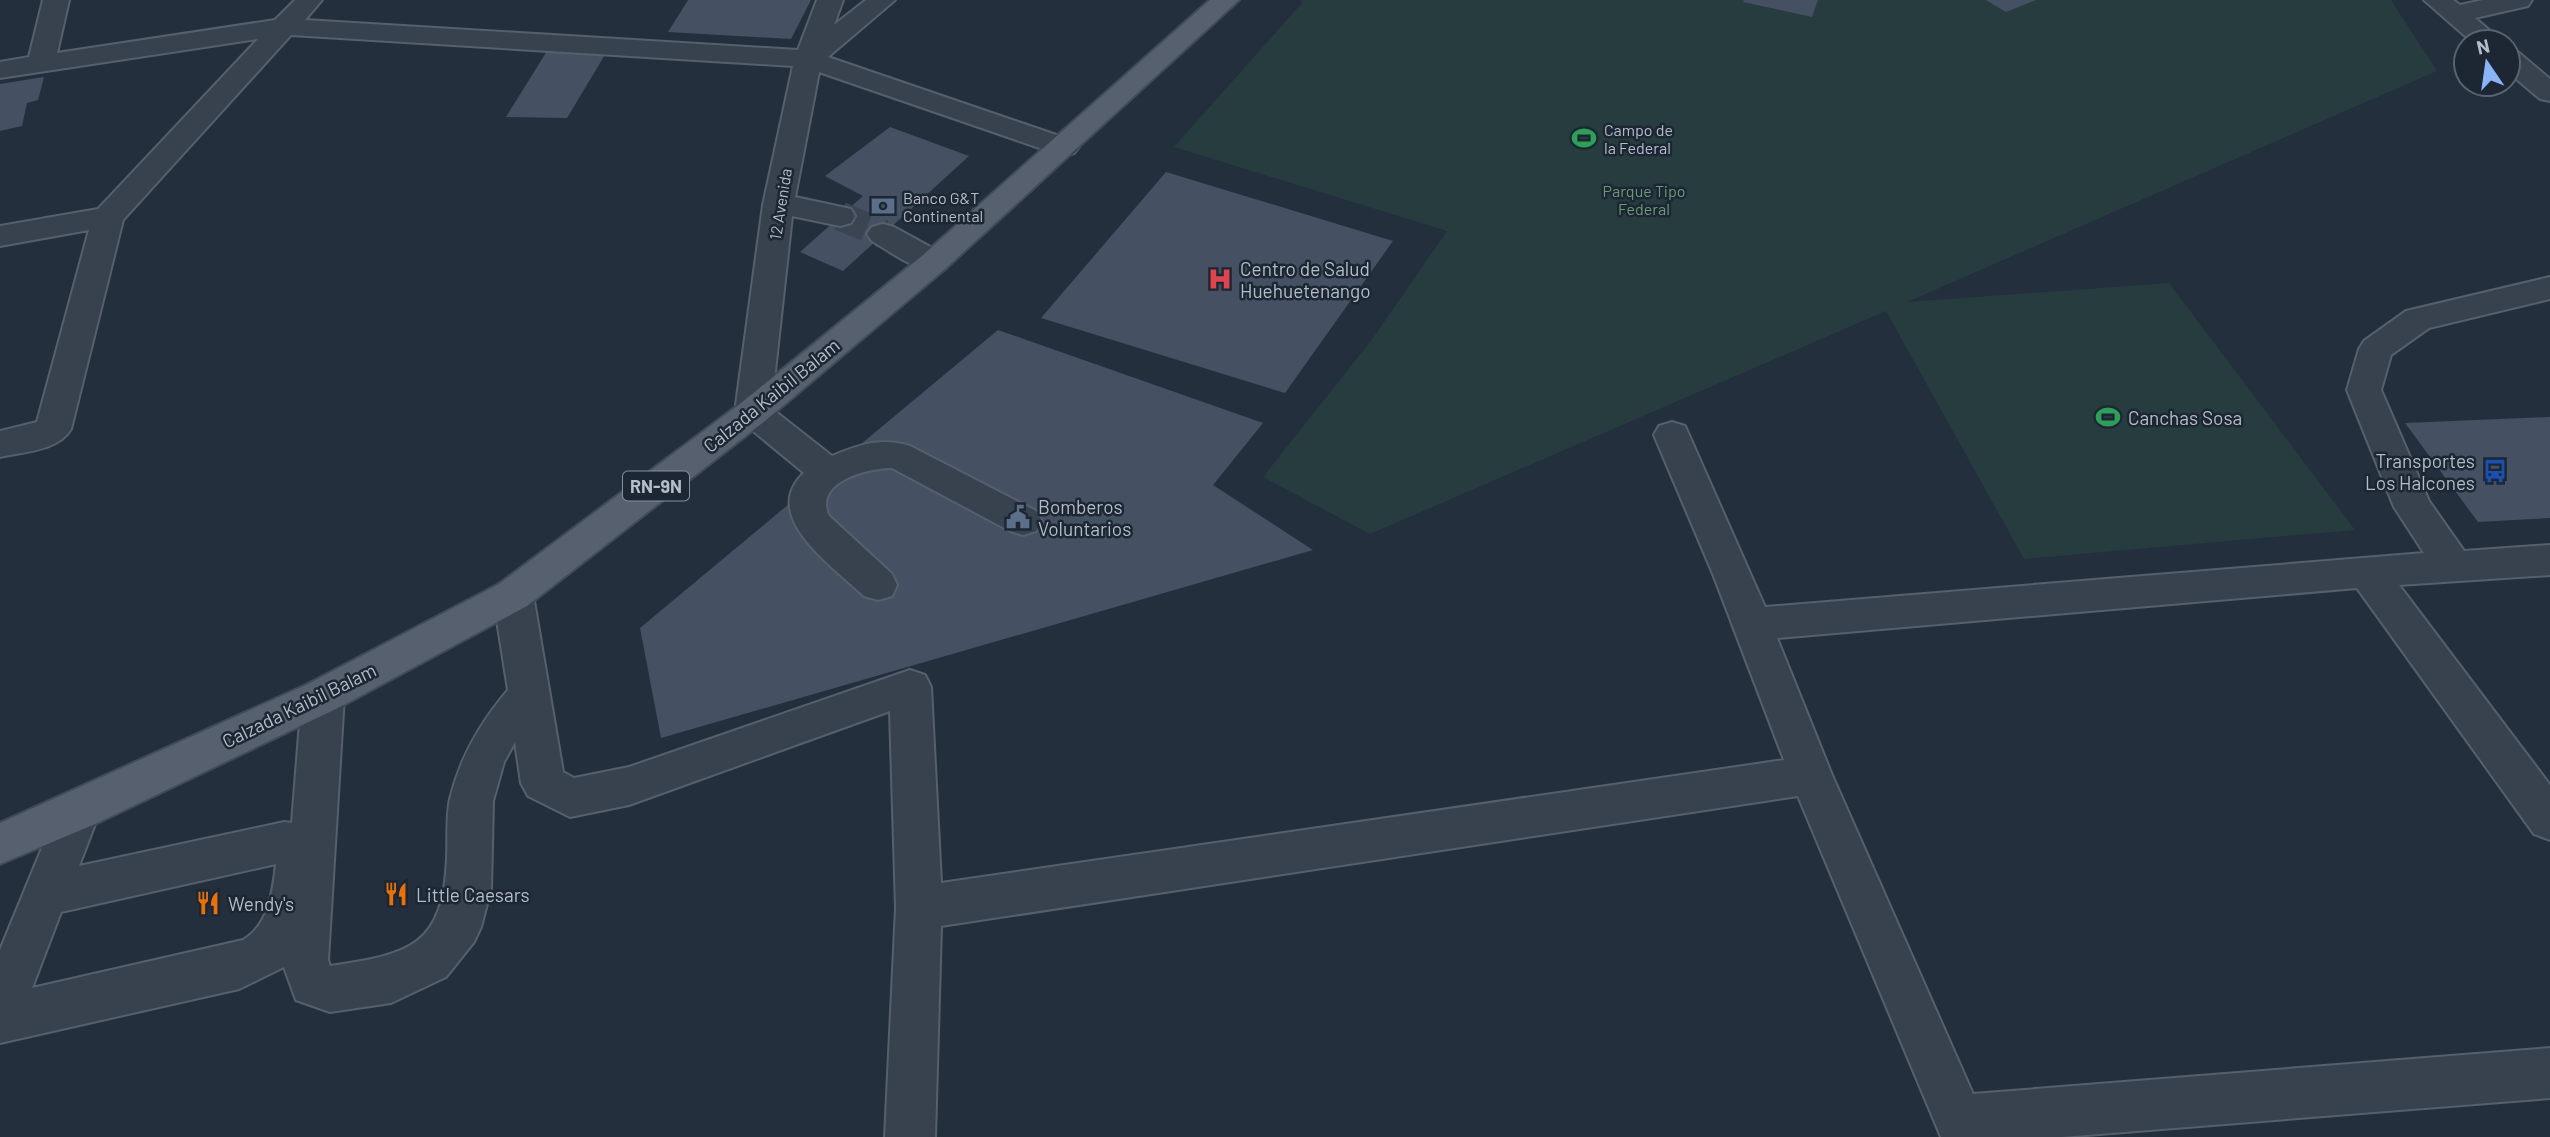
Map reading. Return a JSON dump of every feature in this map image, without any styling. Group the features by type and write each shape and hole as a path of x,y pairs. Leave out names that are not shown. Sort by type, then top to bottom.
{"main road":[{"name":"Calzada Kaibil Balam","path":"0,844 78,811 323,696 513,594 753,412 934,262 1226,0"}],"street":[{"path":"41,64 56,0"},
{"path":"0,444 45,434 53,429 108,217 309,0"},
{"name":"12 Avenida","path":"753,412 778,205 808,59 830,0"},
{"path":"808,59 882,0"},
{"path":"2446,7 2519,0"},
{"path":"2446,7 2472,28"},
{"path":"0,70 285,27 808,59 1064,147"},
{"path":"2522,70 2550,93"},
{"path":"778,205 808,208 840,216"},
{"path":"0,236 108,217"},
{"path":"883,234 934,262"},
{"path":"2454,566 2413,507 2364,390 2376,349 2418,319 2550,288"},
{"path":"753,412 828,471"},
{"path":"1672,435 1732,574 1811,775 1963,1129 2550,1073"},
{"path":"878,585 814,525 806,508 808,491 828,471 870,455 897,454 1023,521"},
{"path":"1750,624 2367,572 2550,560"},
{"path":"2367,572 2550,820"},
{"path":"513,594 543,783 570,798 629,786 911,687 919,908 910,1137"},
{"path":"323,696 305,960 313,984 330,989 391,980 429,961 458,928 468,889 471,801 481,769 501,728 529,695"},
{"path":"919,908 1811,775"},
{"path":"0,1009 78,811"},
{"path":"0,1019 239,966 265,953 277,941 288,911 301,860 299,844 284,842 45,894"}],"green space":[{"name":"Parque Tipo Federal","path":"1301,0 2391,0 2437,71 1907,302 2169,283 2355,530 2024,559 1886,311 1370,534 1263,477 1373,338 1447,231 1174,147 1302,3"}],"building":[{"path":"688,0 811,0 791,39 668,32"},
{"path":"1818,0 1812,17 1743,2"},
{"path":"1986,0 2036,0 2006,12"},
{"path":"547,51 606,53 567,118 506,117"},
{"path":"44,77 38,100 27,103 22,126 0,131 0,84"},
{"name":"Banco G&T Continental","path":"890,127 969,156 843,271 800,252 863,196 825,176"},
{"name":"Centro de Salud Huehuetenango","path":"1166,172 1393,241 1285,393 1041,318"},
{"name":"Bomberos Voluntarios","path":"998,330 1263,423 1213,485 1313,550 661,738 640,628"},
{"name":"Transportes Los Halcones","path":"2550,417 2550,518 2478,522 2405,423"}],"tunnel":[{"path":"840,216 883,234"}],"place":[{"name":"Campo de la Federal","path":"1584,138"},
{"name":"Banco G&T Continental","path":"883,206"},
{"name":"Centro de Salud Huehuetenango","path":"1220,279"},
{"name":"Canchas Sosa","path":"2108,417"},
{"name":"Transportes Los Halcones","path":"2495,471"},
{"name":"Bomberos Voluntarios","path":"1018,517"},
{"name":"Little Caesars","path":"396,894"},
{"name":"Wendy's","path":"208,903"}]}
